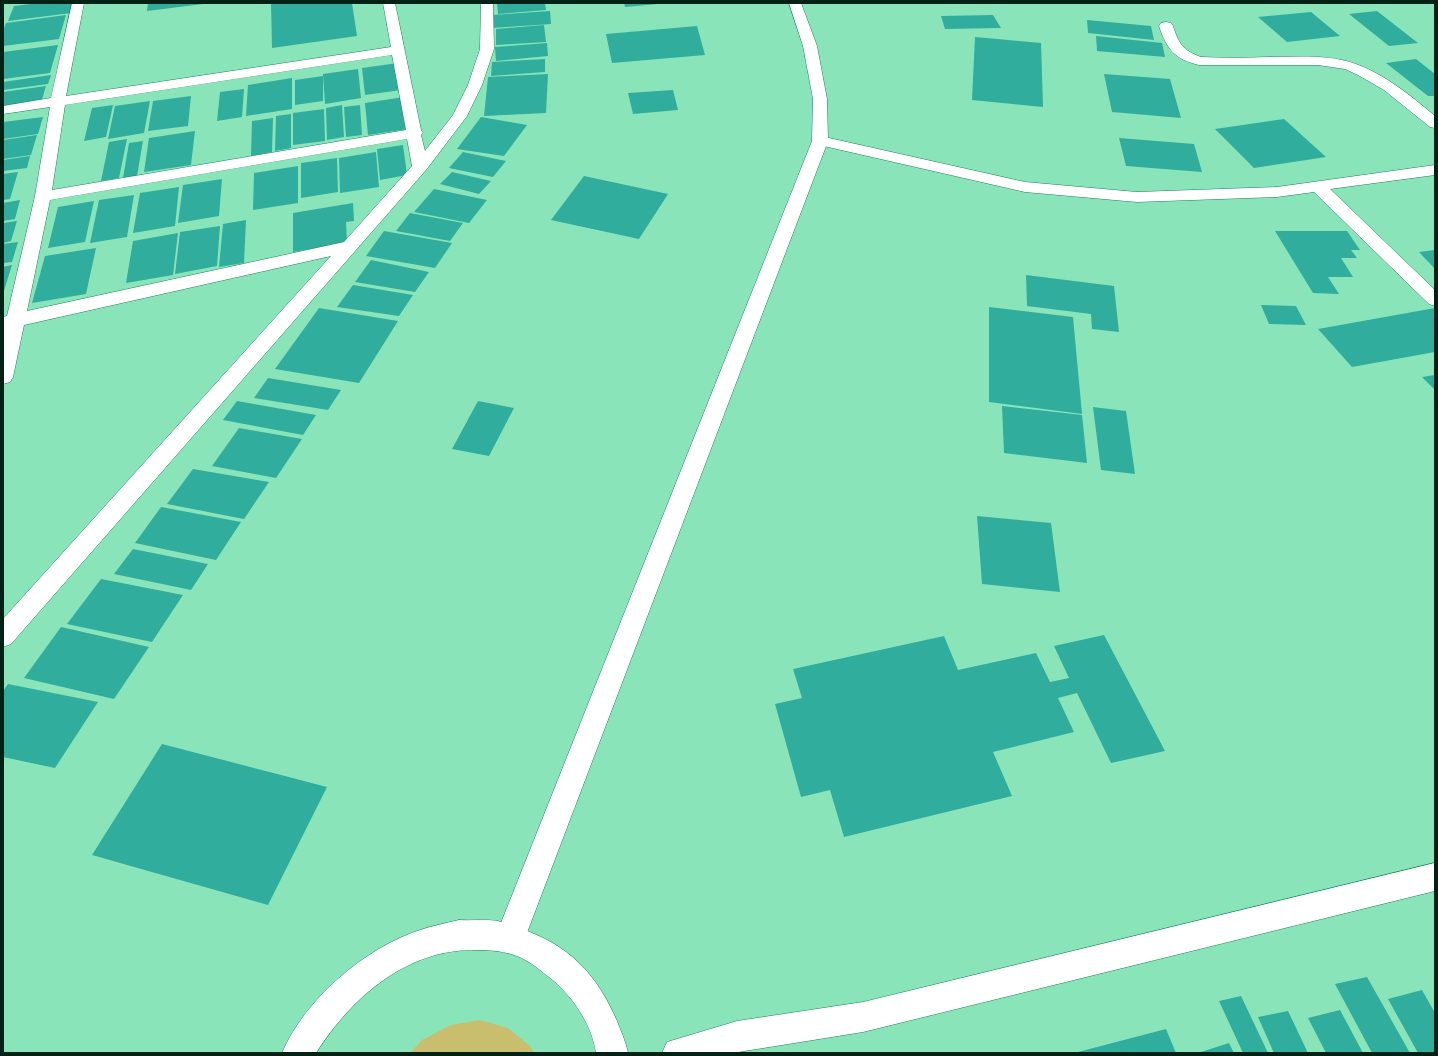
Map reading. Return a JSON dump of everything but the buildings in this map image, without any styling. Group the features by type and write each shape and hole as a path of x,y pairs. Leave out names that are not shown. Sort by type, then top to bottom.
{"street":[{"path":"3,376 9,322 43,196 58,101 78,3"},
{"path":"390,3 415,132 420,167"},
{"path":"3,636 351,246 420,167 460,116 474,85 487,49 487,3"},
{"path":"510,938 820,141 820,99 810,46 795,3"},
{"path":"1166,26 1174,47 1184,56 1199,61 1317,61 1338,63 1358,70 1384,83 1409,101 1435,124"},
{"path":"3,110 398,50"},
{"path":"43,196 415,132"},
{"path":"820,141 1033,188 1137,197 1277,192 1435,170"},
{"path":"1317,186 1435,300"},
{"path":"9,322 351,246"},
{"path":"678,1053 737,1036 863,1017 1435,877"},
{"path":"298,1053 306,1038 335,1002 367,972 402,951 438,938 474,933 510,938 543,952 572,976 595,1007 611,1046 612,1053"}],"shaded area":[{"path":"480,1020 508,1028 530,1046 534,1053 410,1053 422,1040 451,1025"}]}
